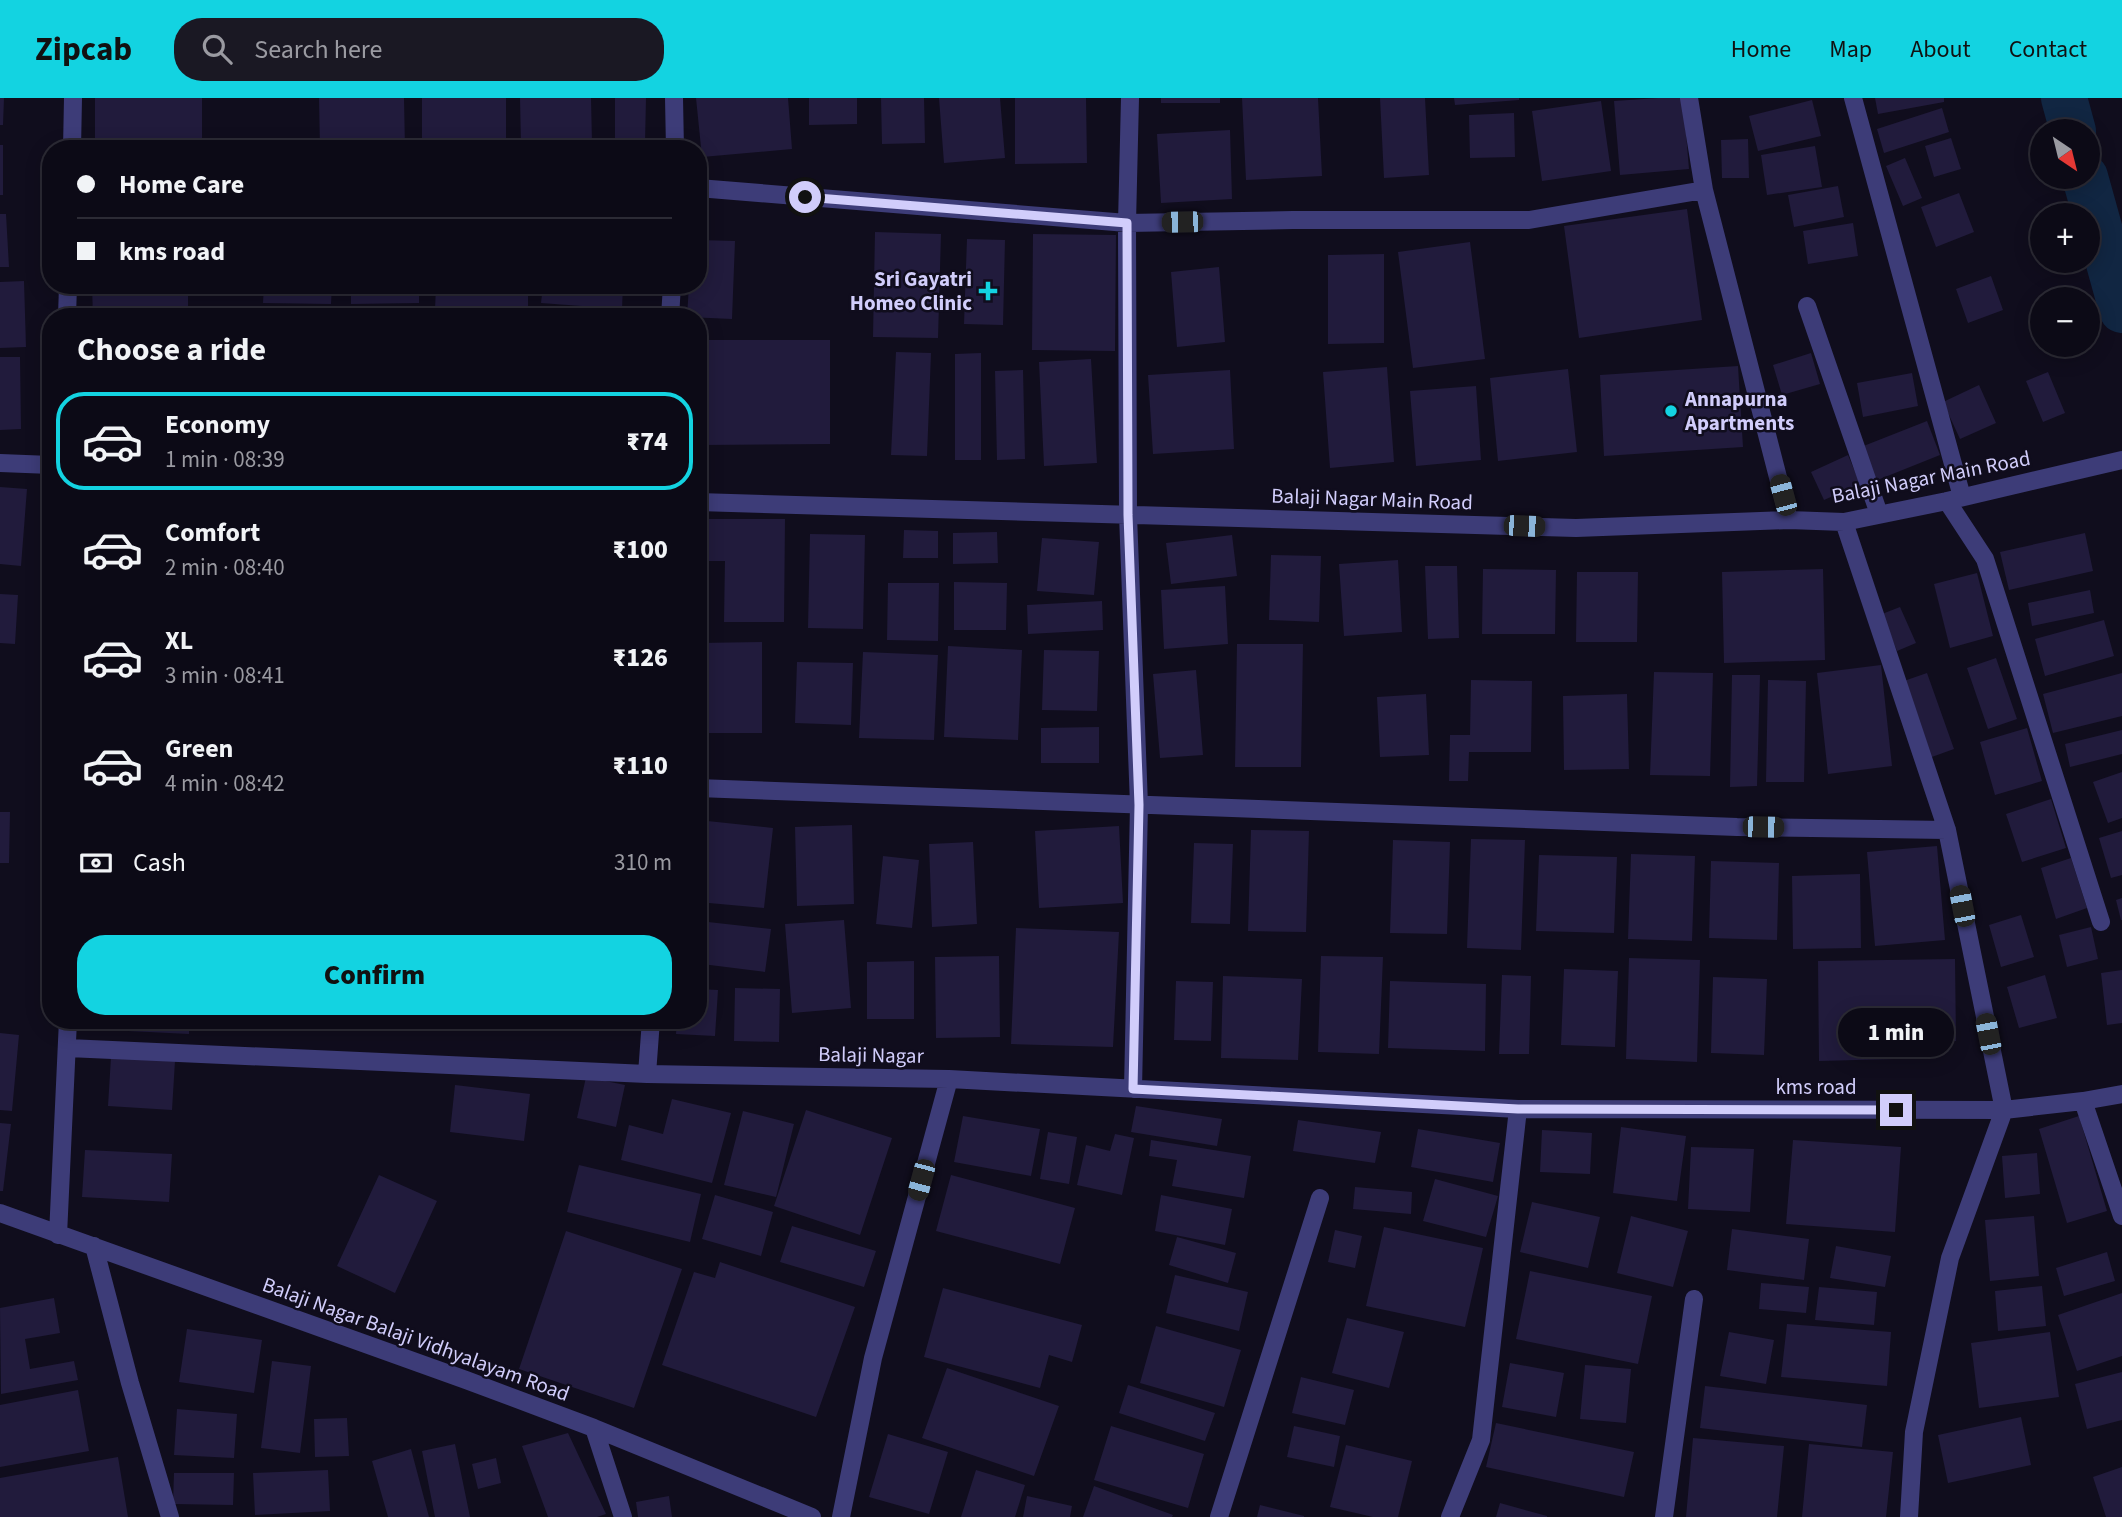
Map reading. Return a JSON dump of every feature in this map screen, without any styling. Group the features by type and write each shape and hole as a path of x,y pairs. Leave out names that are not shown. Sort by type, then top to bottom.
{"street":[{"path":"72,140 73,98"},
{"path":"674,98 675,140"},
{"path":"1130,98 1127,223 1128,515 1139,805 1133,1089"},
{"path":"1689,98 1704,190 1789,520"},
{"path":"1853,98 1955,499 1985,559 2101,922"},
{"path":"707,189 1127,223 1529,220 1704,190"},
{"path":"1807,306 1880,514"},
{"name":"Balaji Nagar Main Road","path":"707,502 1576,528 1789,520 1844,522 2122,460"},
{"path":"0,463 42,465"},
{"path":"1844,522 1947,830 2004,1110 1950,1258 1914,1432 1909,1517"},
{"path":"707,788 1737,827 1947,830"},
{"path":"58,1235 68,1029"},
{"path":"647,1074 650,1029"},
{"name":"Balaji Nagar","path":"68,1048 647,1074 949,1079 873,1358 841,1517"},
{"name":"kms road","path":"949,1079 1518,1109 2004,1110 2122,1094"},
{"path":"2083,1101 2122,1216"},
{"path":"1450,1517 1481,1440 1518,1109"},
{"path":"1219,1517 1320,1198"},
{"name":"Balaji Nagar Balaji Vidhyalayam Road","path":"0,1213 453,1375 594,1428 812,1517"},
{"path":"93,1246 170,1517"},
{"path":"1664,1517 1695,1299"},
{"path":"594,1428 623,1517"}],"building":[{"path":"0,98 4,98 3,125 0,125"},
{"path":"95,98 202,98 202,138 95,140"},
{"path":"319,98 404,98 405,140 320,140"},
{"path":"422,98 506,98 506,140 422,140"},
{"path":"520,98 591,98 592,140 521,140"},
{"path":"615,98 646,98 645,140 615,140"},
{"path":"696,98 788,98 792,149 707,157 707,140 700,140"},
{"path":"809,98 857,98 857,124 809,125"},
{"path":"881,98 924,98 925,143 882,144"},
{"path":"939,98 1000,98 1005,158 944,163"},
{"path":"1015,98 1086,98 1087,163 1015,164"},
{"path":"1161,98 1220,98 1220,103 1161,103"},
{"path":"1242,98 1318,98 1322,176 1246,180"},
{"path":"1380,98 1425,98 1429,175 1384,178"},
{"path":"1454,98 1519,98 1519,100 1455,105"},
{"path":"1683,98 1689,169 1620,175 1614,101"},
{"path":"1875,98 1944,98 1944,102 1878,114"},
{"path":"1812,100 1821,136 1758,151 1749,116"},
{"path":"1601,101 1611,171 1542,181 1532,111"},
{"path":"1942,108 1949,132 1884,153 1877,129"},
{"path":"1514,113 1515,157 1470,158 1469,115"},
{"path":"1230,130 1232,199 1161,203 1157,134"},
{"path":"1951,138 1961,169 1934,177 1925,146"},
{"path":"1748,139 1749,178 1722,178 1721,140"},
{"path":"0,145 3,145 3,195 0,195"},
{"path":"1815,146 1822,187 1767,195 1761,155"},
{"path":"1905,158 1922,198 1903,206 1886,166"},
{"path":"1838,186 1844,217 1794,227 1788,195"},
{"path":"1959,193 1974,232 1936,247 1921,207"},
{"path":"1687,209 1702,320 1579,338 1564,226"},
{"path":"0,214 6,214 9,267 0,267"},
{"path":"1853,223 1858,256 1808,264 1803,231"},
{"path":"875,232 941,234 938,338 873,337"},
{"path":"1033,234 1116,235 1115,351 1032,350"},
{"path":"967,239 1005,240 1003,325 964,324"},
{"path":"707,240 735,241 732,319 707,318 707,308 688,308 688,294 707,294"},
{"path":"1470,242 1485,359 1413,368 1398,252"},
{"path":"1384,254 1384,343 1328,344 1328,255"},
{"path":"1219,267 1225,342 1177,347 1171,272"},
{"path":"1991,276 2003,310 1968,323 1956,289"},
{"path":"24,281 26,347 0,348 0,282"},
{"path":"92,294 188,294 188,308 93,308"},
{"path":"264,294 332,294 331,304 263,303"},
{"path":"351,294 419,294 419,303 351,304"},
{"path":"436,294 528,294 528,308 435,308"},
{"path":"542,294 623,294 622,308 541,303"},
{"path":"707,340 830,340 830,444 707,445"},
{"path":"896,352 931,353 927,456 891,455"},
{"path":"981,353 981,460 955,460 955,354"},
{"path":"1811,353 1820,384 1782,395 1773,365"},
{"path":"0,357 20,357 21,429 0,430"},
{"path":"1091,359 1097,463 1044,466 1039,362"},
{"name":"Annapurna Apartments","path":"1738,366 1743,447 1604,456 1600,375"},
{"path":"1387,367 1394,462 1330,468 1323,372"},
{"path":"1568,369 1577,452 1498,461 1490,378"},
{"path":"1023,370 1025,459 997,460 995,371"},
{"path":"1230,370 1234,449 1153,454 1148,375"},
{"path":"2048,372 2065,413 2043,422 2026,381"},
{"path":"1912,373 1918,406 1863,417 1857,383"},
{"path":"1979,385 1996,423 1960,439 1943,402"},
{"path":"1476,386 1481,460 1416,466 1410,391"},
{"path":"1927,421 1940,455 1875,481 1861,447"},
{"path":"1848,455 1860,484 1824,500 1811,472"},
{"path":"0,487 27,489 21,566 0,564"},
{"path":"707,519 785,519 784,622 724,622 725,561 707,561"},
{"path":"904,530 938,531 938,558 903,558"},
{"path":"997,532 998,563 953,564 953,533"},
{"path":"2085,533 2093,571 2009,590 2000,552"},
{"path":"810,534 865,535 863,629 808,628"},
{"path":"1232,535 1237,576 1171,584 1166,543"},
{"path":"1042,538 1099,542 1094,595 1037,591"},
{"path":"1271,555 1321,556 1319,622 1269,620"},
{"path":"1398,560 1402,632 1344,636 1339,564"},
{"path":"1425,566 1457,566 1459,638 1428,639"},
{"path":"1483,569 1556,570 1555,634 1482,634"},
{"path":"1823,569 1825,660 1724,663 1722,572"},
{"path":"1577,572 1638,572 1637,642 1576,642"},
{"path":"1977,573 1993,636 1950,648 1934,584"},
{"path":"954,582 1007,583 1006,630 954,630"},
{"path":"888,583 939,583 938,641 887,640"},
{"path":"1225,586 1228,644 1164,649 1161,590"},
{"path":"2090,590 2094,613 2032,626 2028,603"},
{"path":"0,594 18,595 15,644 0,643"},
{"path":"1102,601 1103,630 1028,634 1027,605"},
{"path":"1900,607 1916,643 1897,651 1882,614"},
{"path":"2104,620 2114,656 2045,676 2035,639"},
{"path":"762,642 762,733 707,733 707,643"},
{"path":"1237,644 1303,644 1301,767 1235,767"},
{"path":"948,646 1022,650 1018,740 944,737"},
{"path":"1044,650 1099,651 1097,711 1042,710"},
{"path":"863,652 938,655 934,740 859,738"},
{"path":"1996,658 2017,719 1988,729 1967,668"},
{"path":"797,662 853,663 851,725 795,723"},
{"path":"1881,665 1892,766 1828,774 1817,673"},
{"path":"1196,670 1203,755 1160,758 1153,674"},
{"path":"1654,672 1713,673 1710,776 1650,775"},
{"path":"1927,673 1954,749 1929,758 1901,682"},
{"path":"2122,673 2122,716 2053,733 2043,694"},
{"path":"1732,675 1760,675 1757,786 1730,787"},
{"path":"1471,680 1532,681 1531,752 1469,752 1468,781 1449,781 1450,735 1470,735"},
{"path":"1768,680 1806,681 1804,782 1766,782"},
{"path":"1426,694 1429,755 1380,757 1377,697"},
{"path":"1627,694 1629,769 1564,770 1563,696"},
{"path":"1099,727 1099,763 1041,763 1041,728"},
{"path":"2027,728 2042,781 1995,795 1980,742"},
{"path":"2122,730 2122,754 2070,767 2065,744"},
{"path":"2122,772 2122,818 2108,823 2093,782"},
{"path":"2051,799 2066,848 2022,862 2006,814"},
{"path":"0,812 10,812 9,863 0,863"},
{"path":"707,821 773,828 764,908 707,903"},
{"path":"852,825 854,904 797,906 795,827"},
{"path":"1119,826 1123,903 1039,908 1035,831"},
{"path":"1251,830 1309,831 1306,932 1248,931"},
{"path":"2122,831 2122,875 2111,878 2099,838"},
{"path":"1471,839 1525,840 1521,950 1467,948"},
{"path":"1393,840 1450,842 1447,934 1390,933"},
{"path":"973,842 977,924 932,927 929,844"},
{"path":"1194,843 1233,844 1230,924 1191,923"},
{"path":"1937,846 1945,940 1875,946 1867,852"},
{"path":"1631,854 1695,856 1692,941 1628,939"},
{"path":"1539,855 1617,857 1614,933 1536,931"},
{"path":"883,856 919,860 912,928 876,924"},
{"path":"2071,858 2087,908 2056,919 2041,868"},
{"path":"1711,861 1779,863 1777,940 1709,938"},
{"path":"1860,874 1861,948 1793,949 1792,876"},
{"path":"2122,898 2122,920 2121,920 2116,900"},
{"path":"2021,915 2034,957 2001,967 1989,925"},
{"path":"844,920 851,1008 792,1013 785,924"},
{"path":"708,922 771,929 765,972 707,965"},
{"path":"2091,927 2098,959 2067,967 2059,935"},
{"path":"1016,928 1119,932 1113,1047 1011,1044"},
{"path":"999,956 1000,1037 936,1038 935,957"},
{"path":"1321,956 1383,957 1379,1054 1318,1052"},
{"path":"1629,958 1700,960 1697,1062 1626,1059"},
{"path":"1955,959 1956,1041 1916,1041 1916,1050 1895,1050 1895,1059 1819,1061 1818,961"},
{"path":"914,961 914,1019 867,1019 867,962"},
{"path":"1564,969 1618,971 1615,1047 1561,1045"},
{"path":"2122,970 2122,1023 2107,1025 2101,973"},
{"path":"1502,975 1531,976 1529,1054 1499,1054"},
{"path":"2045,975 2057,1018 2019,1028 2007,987"},
{"path":"1223,976 1302,979 1298,1060 1221,1058"},
{"path":"1713,977 1767,979 1764,1055 1711,1053"},
{"path":"1176,981 1213,982 1211,1041 1174,1040"},
{"path":"1390,981 1486,984 1485,1051 1388,1048"},
{"path":"735,988 780,989 779,1042 734,1041"},
{"path":"707,989 718,990 715,1036 676,1034 676,1029 707,1029"},
{"path":"88,1029 189,1029 189,1034"},
{"path":"0,1033 19,1035 12,1111 0,1110"},
{"path":"111,1057 175,1061 172,1110 108,1106"},
{"path":"586,1077 625,1085 616,1127 577,1118"},
{"path":"455,1085 530,1094 524,1141 450,1132"},
{"path":"672,1099 731,1113 712,1183 621,1160 629,1125 663,1134"},
{"path":"1136,1106 1222,1119 1217,1146 1131,1132"},
{"path":"806,1110 892,1138 860,1235 774,1206"},
{"path":"743,1111 794,1124 776,1197 724,1185"},
{"path":"963,1116 1040,1129 1031,1176 954,1162"},
{"path":"2079,1116 2107,1211 2067,1223 2039,1129"},
{"path":"1298,1120 1381,1132 1375,1163 1293,1151"},
{"path":"0,1123 11,1124 3,1191 0,1191"},
{"path":"1621,1127 1686,1136 1677,1201 1613,1193"},
{"path":"1418,1129 1500,1143 1493,1182 1411,1167"},
{"path":"1542,1130 1592,1133 1590,1174 1540,1172"},
{"path":"1048,1132 1077,1137 1069,1184 1040,1179"},
{"path":"1115,1134 1134,1138 1122,1195 1077,1185 1086,1145 1110,1151"},
{"path":"1151,1140 1251,1156 1244,1198 1172,1186 1177,1160 1149,1156"},
{"path":"1793,1140 1901,1147 1895,1232 1786,1224"},
{"path":"1691,1147 1754,1149 1750,1212 1688,1209"},
{"path":"85,1150 172,1154 169,1202 82,1197"},
{"path":"2037,1153 2040,1194 2005,1198 2002,1156"},
{"path":"579,1165 701,1194 690,1242 567,1212"},
{"path":"379,1175 437,1201 395,1293 337,1266"},
{"path":"951,1175 1075,1208 1060,1264 936,1231"},
{"path":"1435,1179 1498,1196 1486,1237 1423,1221"},
{"path":"1355,1187 1412,1192 1411,1214 1353,1209"},
{"path":"715,1195 773,1212 761,1256 702,1239"},
{"path":"1161,1195 1232,1209 1225,1245 1155,1231"},
{"path":"1532,1202 1600,1217 1588,1268 1520,1252"},
{"path":"1631,1216 1688,1231 1673,1287 1617,1273"},
{"path":"2034,1216 2039,1276 1990,1281 1985,1220"},
{"path":"792,1226 876,1251 864,1287 780,1262"},
{"path":"1384,1227 1483,1248 1465,1327 1366,1306"},
{"path":"1732,1229 1809,1239 1804,1280 1727,1270"},
{"path":"1335,1230 1362,1236 1355,1268 1328,1262"},
{"path":"566,1231 682,1269 634,1408 519,1369"},
{"path":"1177,1237 1236,1253 1228,1283 1169,1265"},
{"path":"1836,1246 1891,1256 1885,1287 1830,1278"},
{"path":"2107,1252 2115,1281 2064,1296 2056,1268"},
{"path":"720,1262 855,1307 816,1417 662,1365 694,1272 715,1278"},
{"path":"1530,1271 1652,1296 1638,1364 1516,1339"},
{"path":"1175,1275 1248,1292 1239,1331 1166,1313"},
{"path":"1761,1283 1809,1287 1806,1313 1759,1309"},
{"path":"2042,1286 2046,1326 1998,1331 1995,1291"},
{"path":"1819,1287 1877,1292 1874,1325 1815,1320"},
{"path":"943,1288 1082,1325 1072,1362 1049,1355 1040,1388 924,1357"},
{"path":"2122,1293 2122,1356 2077,1371 2058,1315"},
{"path":"54,1298 60,1333 25,1339 30,1369 74,1361 78,1380 1,1394 0,1308"},
{"path":"1347,1318 1404,1332 1389,1388 1332,1373"},
{"path":"1787,1324 1891,1332 1887,1386 1781,1377"},
{"path":"1156,1326 1241,1350 1224,1407 1140,1383"},
{"path":"187,1329 262,1340 254,1393 179,1382"},
{"path":"1729,1332 1774,1340 1766,1384 1720,1376"},
{"path":"2050,1332 2059,1397 1979,1408 1971,1343"},
{"path":"272,1361 311,1366 300,1453 261,1448"},
{"path":"1510,1363 1564,1373 1556,1417 1502,1407"},
{"path":"1585,1365 1631,1369 1626,1423 1580,1419"},
{"path":"947,1368 1059,1406 1034,1476 922,1438"},
{"path":"2122,1372 2122,1420 2087,1429 2075,1384"},
{"path":"1301,1377 1354,1390 1345,1425 1292,1413"},
{"path":"1128,1385 1215,1413 1205,1441 1119,1413"},
{"path":"1705,1386 1867,1405 1862,1447 1700,1428"},
{"path":"78,1390 89,1451 0,1467 0,1405"},
{"path":"177,1409 237,1414 234,1458 174,1455"},
{"path":"2021,1417 2031,1465 1948,1483 1938,1435"},
{"path":"347,1418 349,1456 315,1457 314,1419"},
{"path":"1496,1423 1634,1452 1624,1497 1486,1467"},
{"path":"1111,1426 1204,1454 1188,1508 1094,1480"},
{"path":"1294,1426 1340,1436 1334,1467 1287,1457"},
{"path":"568,1433 606,1514 597,1517 548,1517 522,1446"},
{"path":"888,1434 948,1452 929,1514 869,1497"},
{"path":"1693,1438 1784,1446 1777,1517 1686,1517"},
{"path":"455,1444 470,1517 435,1517 422,1451"},
{"path":"1809,1444 1893,1452 1886,1517 1802,1517"},
{"path":"1346,1445 1412,1461 1398,1517 1373,1517 1330,1507"},
{"path":"411,1449 429,1517 388,1517 372,1461"},
{"path":"118,1457 128,1517 0,1517 0,1478"},
{"path":"496,1458 501,1483 478,1489 472,1464"},
{"path":"2122,1467 2122,1517 2106,1517 2093,1477"},
{"path":"328,1470 330,1511 255,1515 253,1473"},
{"path":"976,1470 1025,1485 1015,1517 961,1517"},
{"path":"174,1473 234,1473 233,1505 173,1504"},
{"path":"1094,1486 1173,1515 1083,1517"},
{"path":"669,1496 672,1517 638,1517 636,1502"},
{"path":"1027,1496 1072,1506 1070,1517 1023,1517"},
{"path":"1500,1503 1547,1516 1547,1517 1496,1517"},
{"path":"1260,1505 1304,1516 1304,1517 1257,1517"}],"waterway":[{"path":"2064,98 2070,119"},
{"path":"2088,189 2122,310"}],"place":[{"name":"Sri Gayatri Homeo Clinic","path":"988,291"},
{"name":"Annapurna Apartments","path":"1671,411"}],"route":[{"path":"805,197 1127,223 1128,515 1139,805 1133,1089 1518,1109 1896,1110"}]}
